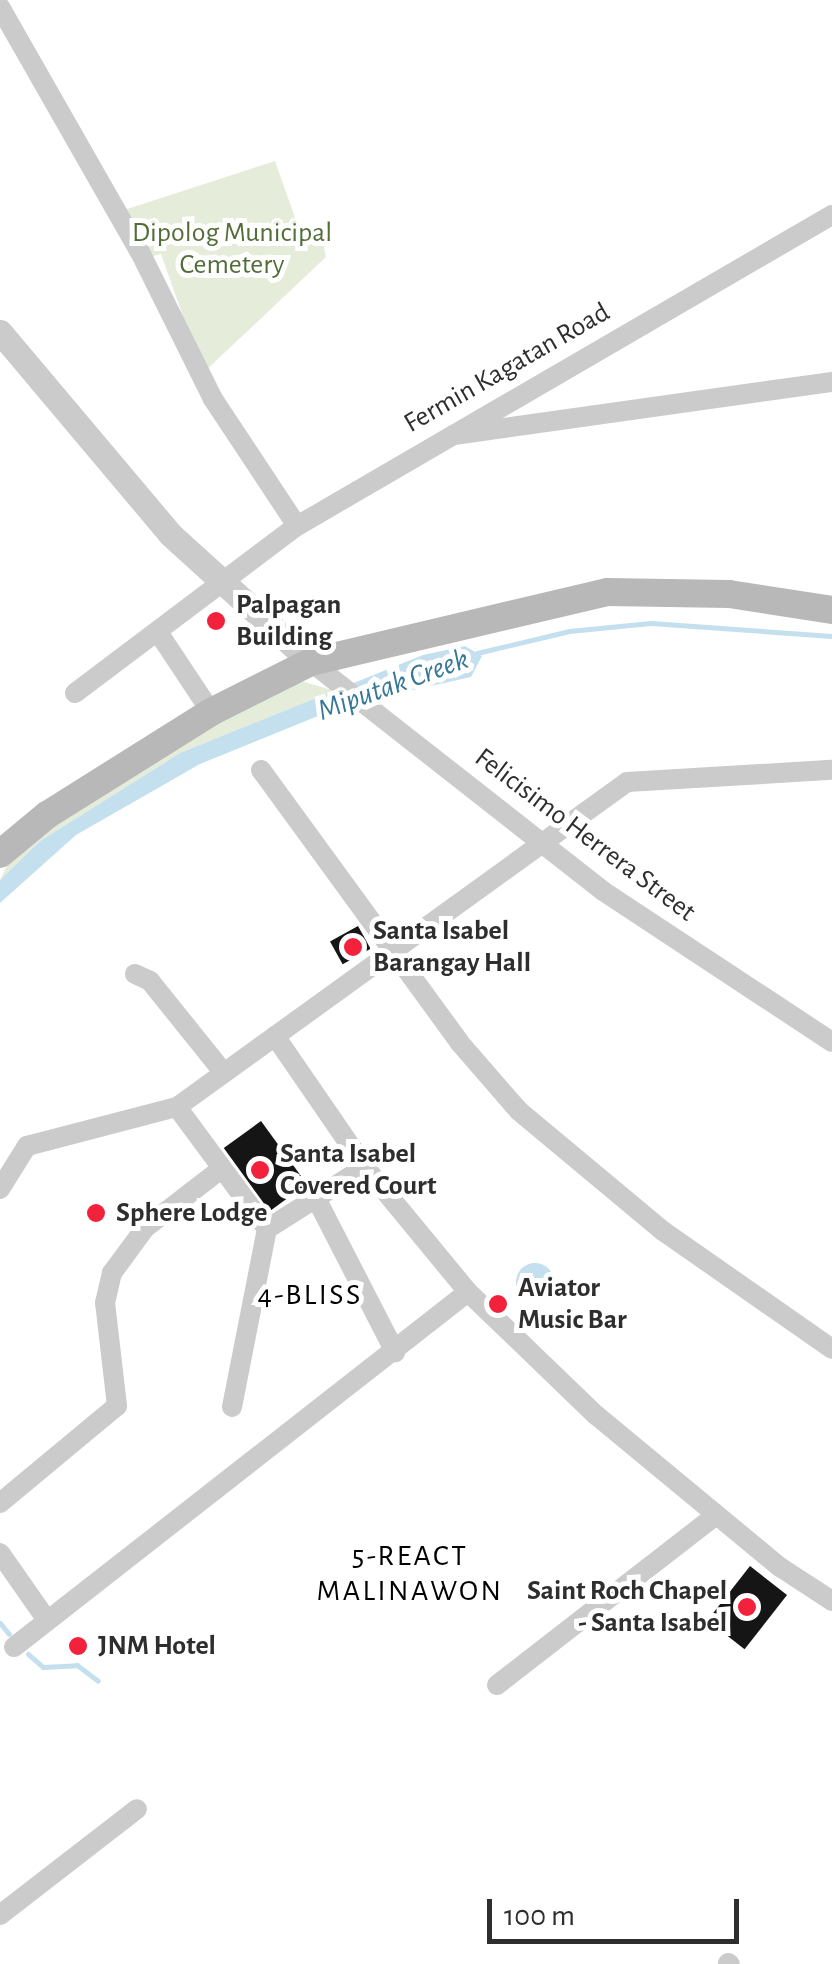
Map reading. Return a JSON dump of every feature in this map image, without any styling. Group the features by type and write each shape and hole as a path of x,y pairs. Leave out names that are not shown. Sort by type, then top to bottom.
{"main road":[{"path":"0,854 47,815 211,712 312,662 606,592 729,594 832,610"}],"street":[{"path":"0,8 140,252 213,399 297,526"},
{"name":"Fermin Kagatan Road","path":"75,693 297,526 442,437 832,215"},
{"name":"Felicisimo Herrera Street","path":"0,332 220,585 538,844 832,1042"},
{"path":"442,437 832,382"},
{"path":"158,632 211,712"},
{"path":"261,770 459,1042 542,1133 664,1231 832,1349"},
{"path":"0,1189 27,1146 177,1108 538,844 643,778 762,780 832,770"},
{"path":"135,974 150,981 224,1073"},
{"path":"274,1036 364,1168 468,1292 716,1515 832,1601"},
{"path":"177,1108 267,1229 232,1406"},
{"path":"0,1502 117,1406 105,1303 112,1273 145,1228 221,1168"},
{"path":"267,1229 318,1202 364,1168"},
{"path":"318,1202 395,1352"},
{"path":"14,1648 468,1292"},
{"path":"497,1686 716,1515"},
{"path":"0,1553 46,1620"},
{"path":"0,1915 138,1809"}],"green space":[{"name":"Dipolog Municipal Cemetery","path":"275,161 300,232 320,226 326,257 203,373 161,254 146,258 121,211"},
{"path":"298,680 335,691 180,753 40,841 0,880 13,853 147,762"}],"water":[{"path":"465,646 482,656 471,677 345,705 200,764 76,835 0,903 0,880 40,841 180,753 423,655"},
{"path":"535,1263 548,1269 554,1282 548,1295 535,1301 522,1295 516,1282 522,1269"}],"building":[{"name":"Santa Isabel Barangay Hall","path":"358,926 371,949 343,964 330,942"},
{"name":"Santa Isabel Covered Court","path":"261,1121 307,1184 270,1211 224,1148"},
{"name":"Saint Roch Chapel - Santa Isabel","path":"750,1566 787,1595 745,1649 708,1620"}],"waterway":[{"name":"Miputak Creek","path":"477,653 569,631 651,623 832,636"},
{"path":"0,1623 9,1634"},
{"path":"28,1654 43,1667 77,1665 98,1681"}],"place":[{"name":"Palpagan Building","path":"216,621"},
{"name":"Santa Isabel Barangay Hall","path":"353,947"},
{"name":"Santa Isabel Covered Court","path":"260,1170"},
{"name":"Sphere Lodge","path":"96,1213"},
{"name":"Aviator Music Bar","path":"498,1304"},
{"name":"Saint Roch Chapel - Santa Isabel","path":"747,1607"},
{"name":"JNM Hotel","path":"78,1646"}],"district":[{"name":"4-BLISS","path":"310,1295"},
{"name":"5-REACT MALINAWON","path":"410,1573"}]}
